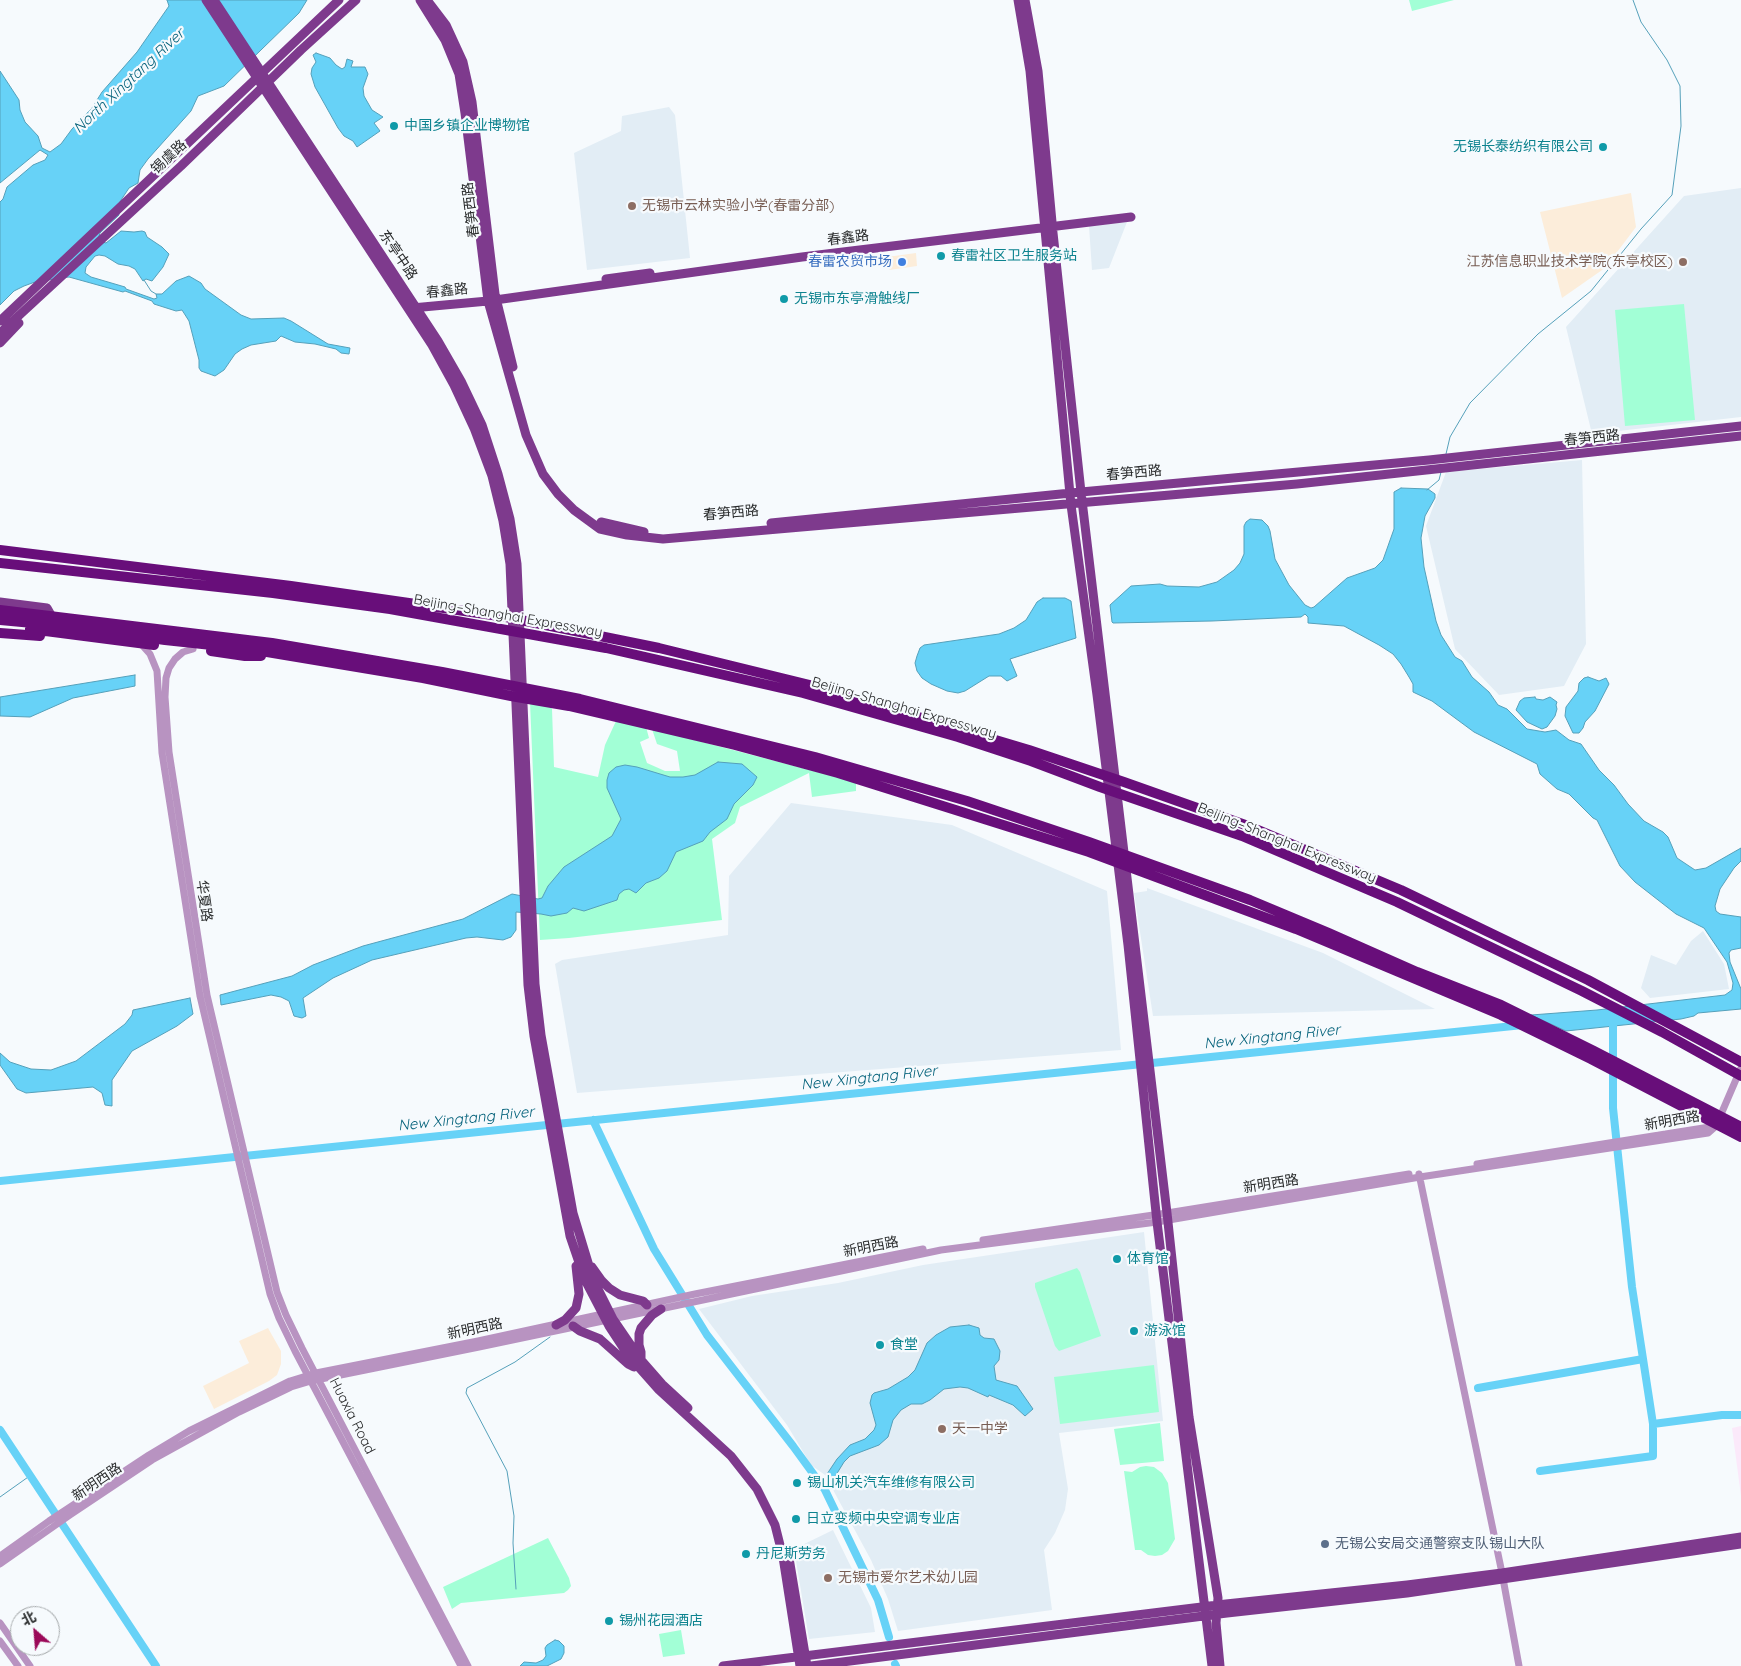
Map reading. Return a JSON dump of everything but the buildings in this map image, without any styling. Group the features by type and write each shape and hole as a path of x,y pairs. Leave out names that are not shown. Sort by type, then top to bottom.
{"highway":[{"name":"Beijing–Shanghai Expressway","path":"0,550 291,586 506,617 650,646 818,687 1029,750 1251,827 1401,890 1588,980 1741,1062"},
{"name":"Beijing–Shanghai Expressway","path":"0,563 273,593 390,609 606,648 821,698 958,737 1031,761 1261,844 1397,902 1582,991 1662,1032 1741,1076"},
{"path":"0,617 51,615 272,643 442,672 580,699 815,757 968,802 1164,874 1250,900 1329,933 1591,1059 1741,1137"},
{"path":"0,617 7,626 84,637 245,656 288,655"},
{"path":"0,617 288,655 569,706 735,745 838,773 1089,847"},
{"path":"0,634 84,637"},
{"path":"1416,975 1501,1005 1594,1050 1741,1127"}],"main road":[{"path":"206,0 281,107"},
{"path":"214,0 281,107"},
{"name":"锡虞路","path":"0,321 339,0"},
{"name":"锡虞路","path":"0,333 356,0"},
{"name":"春笋西路","path":"420,0 445,40 459,74 492,298 526,435 540,467 558,494 574,510 600,529 627,536 663,539 1273,486 1741,436"},
{"name":"春笋西路","path":"427,0 446,26 463,62 472,102 492,298 540,460 555,484 576,505 603,523 655,534 1080,492 1455,458 1741,426"},
{"path":"1018,0 1030,71 1047,227 1082,503 1167,1217 1189,1417 1218,1598 1220,1666"},
{"path":"1025,0 1038,71 1047,227 1071,504 1097,694 1157,1218 1212,1666"},
{"name":"东亭中路","path":"281,107 461,381 498,474 510,520 517,564 535,984 541,1035 570,1213"},
{"name":"春鑫路","path":"412,306 492,298 633,275 958,233 1034,226 1047,227 1131,217"},
{"path":"0,343 73,266"},
{"path":"1272,475 1273,486"},
{"path":"0,602 48,608 51,615"},
{"path":"570,1213 608,1317 662,1384 735,1452 762,1486 780,1523 787,1548 802,1660"},
{"path":"570,1213 578,1261 585,1280 608,1317 628,1355 659,1390 730,1456 757,1489 775,1525 783,1557 802,1660 809,1666 1206,1611"},
{"path":"584,1252 602,1281 610,1288 620,1295 643,1301 647,1305"},
{"path":"556,1325 565,1320 576,1308 579,1294 576,1267 578,1261"},
{"path":"641,1360 639,1344 641,1328 661,1308"},
{"path":"573,1326 600,1339 628,1364 642,1372"},
{"path":"723,1666 802,1660 1206,1611 1408,1593 1741,1537"},
{"path":"1502,1576 1741,1544"}],"street":[{"name":"华夏路","path":"141,644 150,654 157,672 162,753 200,996 237,1140"},
{"name":"华夏路","path":"193,649 183,652 176,659 166,678 165,697 169,752 207,995 243,1167"},
{"name":"新明西路","path":"318,1376 479,1347 573,1326 647,1305 697,1297 940,1246 1167,1217 1716,1126 1741,1068"},
{"name":"Huaxia Road","path":"243,1167 277,1292 286,1315 468,1666"},
{"name":"Huaxia Road","path":"243,1167 270,1294 279,1318 461,1666"},
{"path":"1420,1174 1519,1666"},
{"name":"新明西路","path":"0,1564 51,1524 149,1455 189,1430 290,1381 556,1325 661,1308 671,1302"},
{"name":"新明西路","path":"0,1556 51,1524"},
{"path":"0,1623 30,1666"},
{"path":"0,1641 18,1666"}],"shaded area":[{"name":"无锡市云林实验小学(春雷分部)","path":"669,107 675,115 690,258 587,270 574,153 621,131 622,116"},
{"name":"江苏信息职业技术学院(东亭校区)","path":"1741,188 1741,417 1592,434 1566,327 1684,196"},
{"path":"1631,193 1636,227 1605,268 1562,298 1540,212"},
{"path":"1127,222 1109,268 1092,270 1089,226"},
{"name":"春雷农贸市场","path":"916,253 917,266 889,270 887,257"},
{"path":"1582,460 1586,644 1564,686 1499,695 1455,649 1426,526 1446,472"},
{"path":"791,803 952,825 1107,891 1121,1050 577,1093 555,964 562,960 728,935 729,876"},
{"path":"1147,888 1323,953 1435,1009 1153,1016 1134,893 1147,891"},
{"path":"1703,931 1724,964 1729,989 1650,998 1641,988 1651,955 1676,965 1691,941"},
{"name":"天一中学","path":"1144,1232 1163,1421 1059,1433 1068,1489 1065,1510 1055,1533 1044,1550 1052,1610 898,1631 888,1599 871,1560 825,1475 811,1465 787,1425 699,1309 752,1296 838,1283 923,1265"},
{"path":"268,1328 281,1351 281,1364 277,1375 214,1409 203,1386 249,1363 239,1341"},
{"path":"1741,1426 1741,1496 1732,1428"},
{"name":"无锡市爱尔艺术幼儿园","path":"833,1530 871,1608 875,1632 809,1639 794,1549"}],"green space":[{"path":"1409,0 1454,0 1412,11"},
{"path":"1684,304 1695,420 1625,426 1615,310"},
{"path":"530,702 549,705 552,709 554,767 598,777 605,745 616,721 646,727 649,738 640,742 647,763 665,771 680,771 677,751 657,744 652,729 856,782 856,791 812,797 809,773 740,807 735,823 712,839 722,920 540,940"},
{"path":"1077,1268 1101,1336 1059,1351 1055,1346 1035,1283"},
{"path":"1154,1365 1159,1412 1060,1424 1054,1377"},
{"path":"1160,1423 1164,1461 1120,1465 1114,1429"},
{"path":"1146,1466 1154,1467 1162,1473 1168,1483 1175,1539 1168,1551 1162,1555 1155,1556 1148,1555 1141,1550 1135,1550 1124,1471 1132,1472"},
{"path":"548,1538 569,1578 571,1586 564,1593 461,1603 452,1609 443,1587"},
{"path":"681,1630 685,1654 663,1657 659,1634"}],"water":[{"name":"North Xingtang River","path":"167,0 307,0 299,13 224,86 198,96 191,111 140,170 138,183 129,188 118,206 119,215 100,233 99,236 106,243 121,231 142,231 145,232 147,237 162,247 169,254 163,267 152,281 146,279 143,281 135,269 118,264 105,256 99,255 95,256 86,267 85,273 91,277 125,287 154,299 157,298 156,294 162,294 176,281 189,276 201,283 205,289 241,315 251,319 284,318 328,344 350,348 349,354 315,344 295,342 281,336 276,341 251,345 242,349 235,354 224,370 215,376 201,371 199,368 199,360 189,321 182,310 176,311 154,304 152,301 125,291 69,277 35,282 24,286 14,291 0,305 0,202 7,187 33,165 45,160 48,155 40,150 0,183 0,71 19,100 20,110 25,122 38,136 42,148 50,152 61,144 92,108 102,92 137,52 169,6"},
{"path":"316,53 330,58 342,69 345,67 347,59 353,61 351,67 365,67 368,74 363,88 364,96 372,110 383,117 374,123 380,131 357,147 338,128 315,87 311,74 316,62 313,55"},
{"path":"1401,488 1428,489 1435,494 1435,498 1425,516 1421,538 1424,567 1436,621 1441,635 1455,657 1462,661 1472,677 1489,692 1498,705 1507,709 1527,729 1545,732 1556,730 1569,740 1581,744 1599,770 1614,785 1628,804 1644,821 1663,832 1668,837 1677,858 1695,870 1706,868 1741,848 1741,861 1720,889 1715,906 1716,911 1720,914 1741,917 1741,948 1731,950 1729,953 1730,962 1741,989 1741,1009 1698,1013 1681,1019 1566,1031 1531,1015 1597,1010 1725,995 1732,990 1733,983 1727,962 1704,928 1676,914 1635,882 1620,866 1597,820 1569,794 1557,789 1540,774 1537,764 1474,732 1432,701 1413,692 1413,684 1401,664 1393,654 1379,645 1344,626 1308,623 1308,617 1305,614 1301,617 1212,621 1112,622 1110,605 1131,586 1160,584 1199,587 1217,582 1234,570 1244,554 1244,526 1250,519 1262,520 1268,526 1275,559 1289,585 1305,605 1311,608 1314,607 1347,578 1375,568 1383,560 1394,529 1394,492"},
{"path":"1043,598 1065,598 1071,601 1076,638 1010,659 1017,676 1007,681 1001,676 989,676 965,691 958,693 947,691 931,684 922,678 917,671 915,663 920,648 924,645 999,634 1014,628 1026,620 1037,602"},
{"path":"135,675 135,686 73,698 30,717 0,716 0,697"},
{"path":"1588,677 1599,681 1606,678 1609,684 1595,711 1585,722 1583,728 1579,733 1573,733 1565,716 1566,707 1578,691 1579,683"},
{"path":"1535,697 1536,699 1543,700 1550,697 1557,702 1555,716 1547,727 1542,729 1527,722 1516,710 1520,701 1524,698"},
{"path":"718,762 742,764 757,777 753,785 734,804 727,819 710,832 703,841 676,852 667,871 659,878 646,883 636,893 629,889 624,890 619,894 617,900 584,911 573,908 567,913 551,916 516,912 516,930 511,937 503,940 477,937 466,938 372,960 333,978 303,998 306,1016 302,1018 294,1016 289,1001 271,995 221,1005 220,995 292,976 313,965 363,946 463,919 512,894 538,899 542,898 548,886 564,867 612,836 621,819 607,788 607,780 609,773 616,767 625,765 670,777 683,777 695,775"},
{"path":"190,998 193,1014 177,1026 132,1051 112,1080 112,1106 105,1105 102,1093 93,1087 26,1093 17,1089 0,1065 0,1053 10,1062 31,1069 51,1070 76,1061 125,1024 132,1015 133,1010"},
{"path":"969,1325 979,1328 980,1335 984,1338 994,1339 1000,1351 999,1360 994,1366 996,1380 1017,1386 1033,1409 1025,1416 1013,1405 968,1388 944,1389 922,1404 911,1404 901,1410 893,1420 888,1437 879,1445 850,1456 836,1475 832,1486 827,1474 837,1459 850,1445 865,1439 874,1430 876,1425 870,1403 872,1395 888,1389 908,1377 915,1370 927,1343 936,1335 950,1327"},
{"path":"555,1640 564,1646 564,1653 561,1659 547,1666 520,1666 524,1662 536,1663 543,1660 546,1656 545,1648"}],"waterway":[{"path":"1446,454 1450,437 1470,403 1538,334 1591,291 1641,229 1672,195 1681,126 1680,86 1667,60 1641,22 1633,0"},
{"path":"144,280 151,291 156,294"},
{"path":"1427,490 1439,480 1441,472"},
{"path":"1613,1017 1613,1108 1632,1287 1653,1424 1722,1415 1741,1415"},
{"name":"New Xingtang River","path":"0,1181 1523,1025"},
{"path":"593,1120 654,1249 707,1335 825,1490 878,1600 889,1637"},
{"path":"516,1589 513,1543 514,1516 507,1471 466,1393 467,1388 515,1362 550,1337"},
{"path":"1478,1388 1643,1359"},
{"path":"1540,1471 1653,1456 1653,1424"},
{"path":"0,1430 156,1666"},
{"path":"0,1497 31,1475"}],"place":[{"name":"中国乡镇企业博物馆","path":"394,126"},
{"name":"无锡长泰纺织有限公司","path":"1603,147"},
{"name":"无锡市云林实验小学(春雷分部)","path":"632,206"},
{"name":"春雷社区卫生服务站","path":"941,256"},
{"name":"春雷农贸市场","path":"902,262"},
{"name":"江苏信息职业技术学院(东亭校区)","path":"1683,262"},
{"name":"无锡市东亭滑触线厂","path":"784,299"},
{"name":"体育馆","path":"1117,1259"},
{"name":"游泳馆","path":"1134,1331"},
{"name":"食堂","path":"880,1345"},
{"name":"天一中学","path":"942,1429"},
{"name":"锡山机关汽车维修有限公司","path":"797,1483"},
{"name":"日立变频中央空调专业店","path":"796,1519"},
{"name":"无锡公安局交通警察支队锡山大队","path":"1325,1544"},
{"name":"丹尼斯劳务","path":"746,1554"},
{"name":"无锡市爱尔艺术幼儿园","path":"828,1578"},
{"name":"锡州花园酒店","path":"609,1621"}]}
